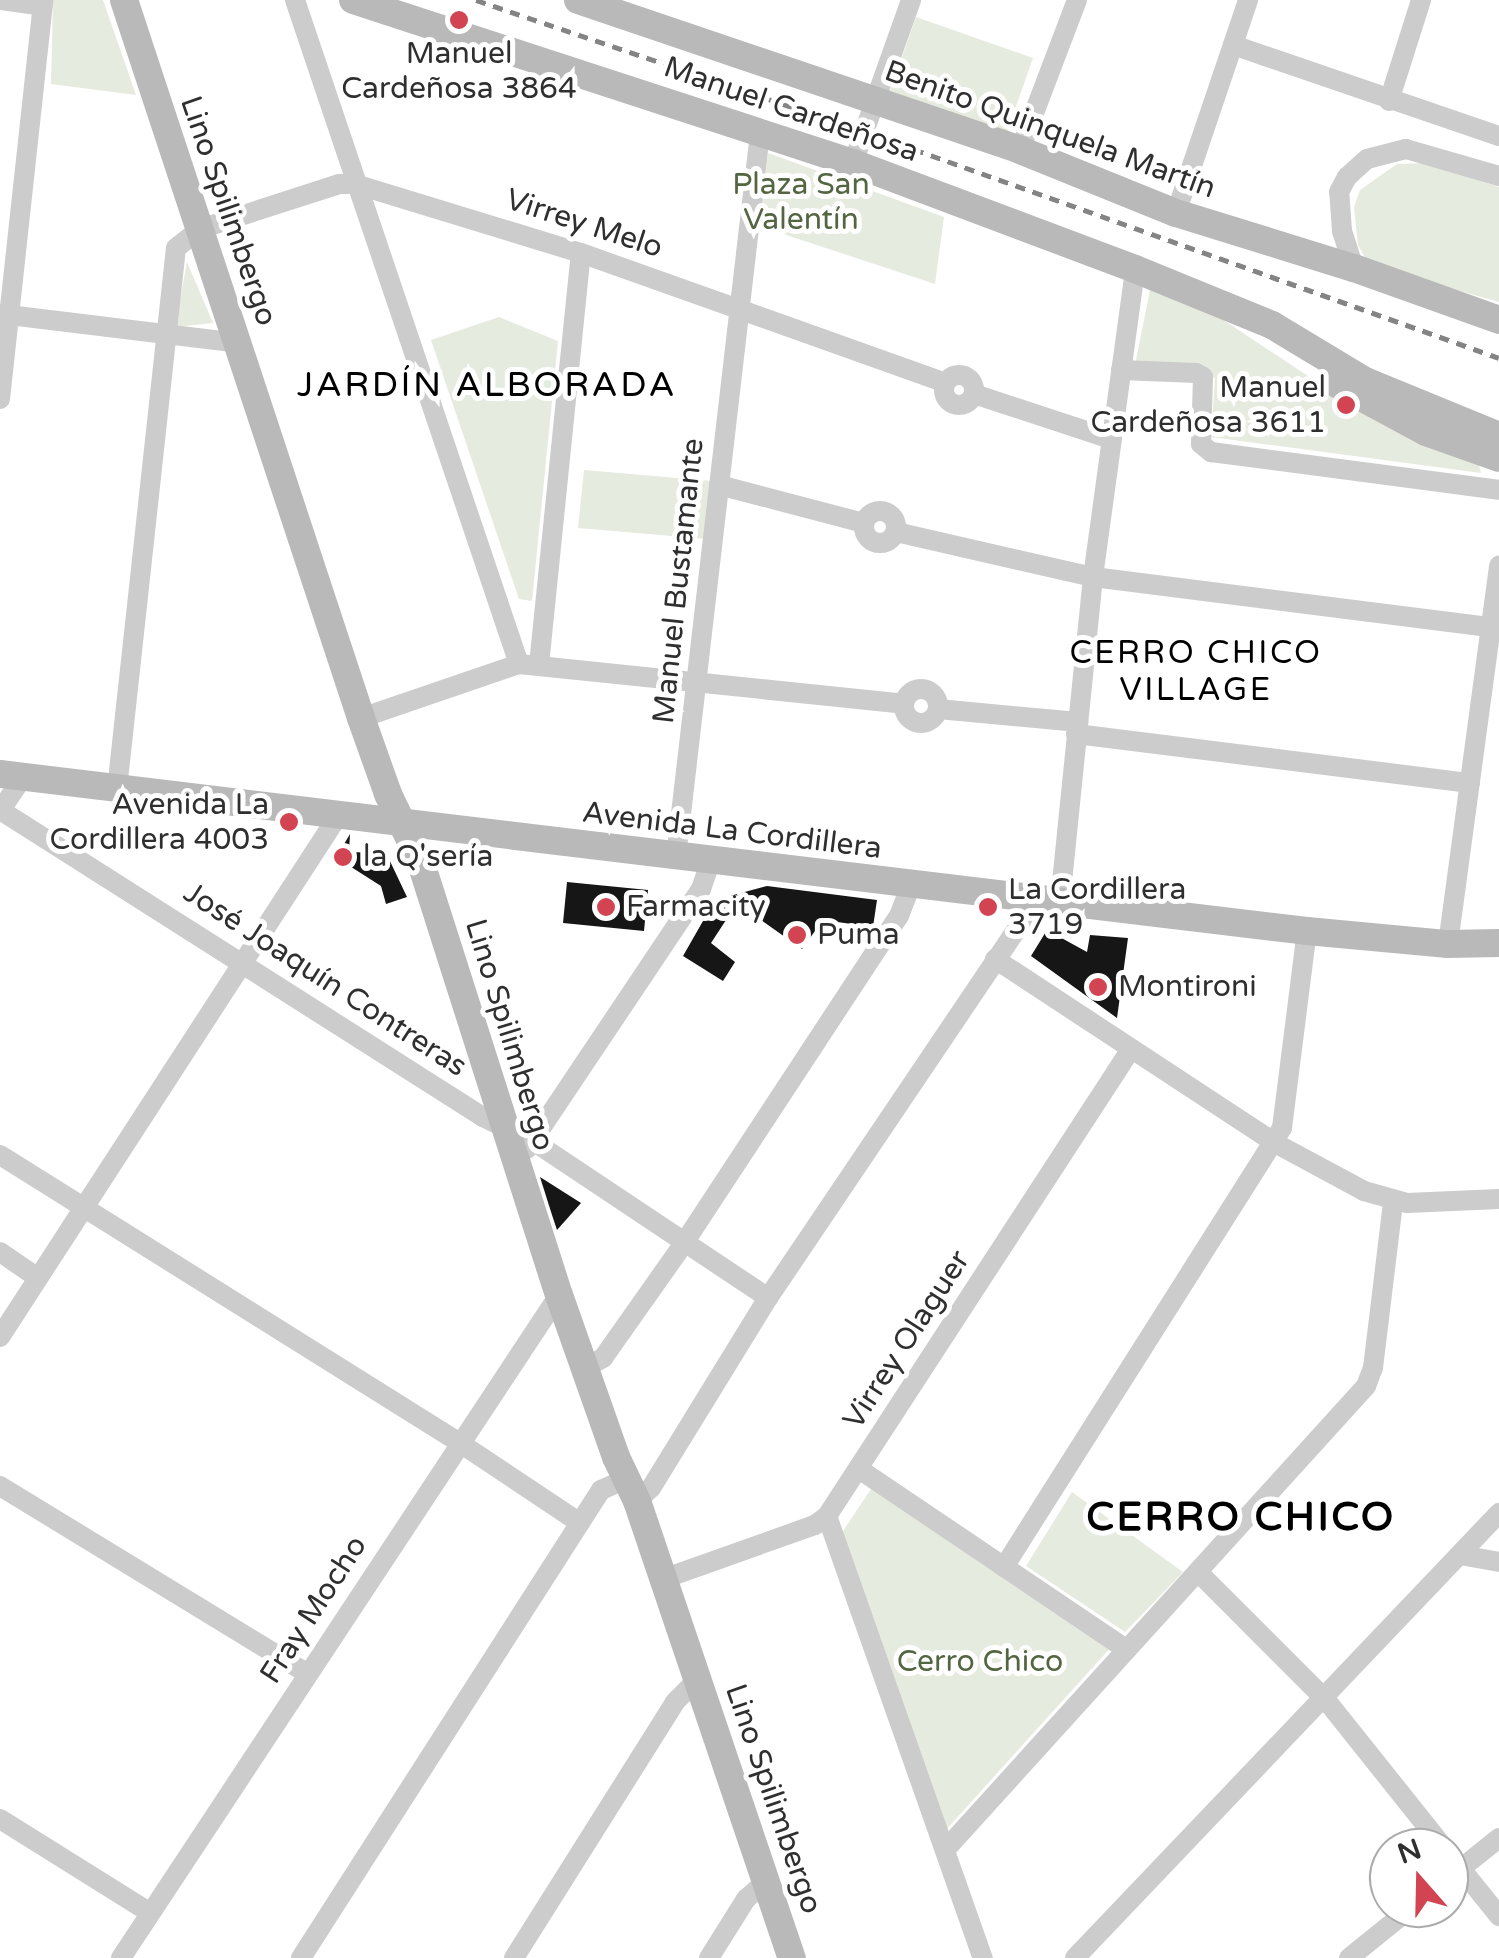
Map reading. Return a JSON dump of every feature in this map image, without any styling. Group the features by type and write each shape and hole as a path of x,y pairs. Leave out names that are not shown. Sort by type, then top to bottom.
{"main road":[{"name":"Manuel Cardeñosa","path":"353,0 852,163 1135,269 1290,334 1366,381 1499,436"},
{"name":"Benito Quinquela Martín","path":"578,0 1020,150 1176,213 1354,268 1499,320"},
{"name":"Lino Spilimbergo","path":"123,6 240,344 361,718 421,863 504,1127 525,1151 559,1295 664,1579 792,1958"},
{"name":"Manuel Cardeñosa","path":"1202,296 1264,330 1370,405 1499,458"},
{"name":"Avenida La Cordillera","path":"12,775 1307,932 1453,944 1499,943"},
{"name":"Avenida La Cordillera","path":"1453,944 1499,955"}],"street":[{"path":"0,0 43,3 5,315 0,399"},
{"path":"294,0 355,184 529,664"},
{"path":"852,163 912,0"},
{"path":"1020,150 1077,0"},
{"path":"1176,213 1248,0"},
{"path":"1388,100 1421,0"},
{"path":"1232,45 1499,136"},
{"name":"Manuel Bustamante","path":"676,856 760,133"},
{"path":"1354,268 1342,232 1339,192 1346,177 1366,159 1406,148 1499,176"},
{"name":"Virrey Melo","path":"200,229 339,184 355,184 581,253 946,383 953,376 967,377 974,394 1110,439"},
{"path":"117,788 176,248 200,229"},
{"path":"529,664 581,253"},
{"path":"302,1958 607,1484 632,1490 651,1488 768,1298 995,960 1048,901 1077,728 1110,439 1135,269"},
{"path":"5,315 240,344"},
{"path":"1121,370 1196,372 1203,377 1201,444 1211,452 1499,490"},
{"path":"719,485 864,523 868,539 878,544 889,541 896,532 1093,577 1490,628"},
{"path":"1453,944 1499,566"},
{"path":"361,718 529,664 904,704 909,694 924,689 933,694 938,709 1470,783"},
{"path":"0,811 12,775"},
{"name":"José Joaquín Contreras","path":"0,811 504,1127"},
{"path":"0,1336 338,816"},
{"path":"711,860 701,889 525,1151 684,1243 768,1298"},
{"path":"585,1368 603,1358 684,1243 899,916 911,885"},
{"path":"1004,1567 1275,1143 1285,1116 1307,932"},
{"path":"995,960 1275,1143 1393,1202 1499,1198"},
{"name":"Virrey Olaguer","path":"827,1516 1131,1048"},
{"path":"0,1155 460,1443 580,1523"},
{"path":"945,1850 1200,1574 1366,1386 1373,1368 1393,1202"},
{"path":"0,1252 38,1278"},
{"name":"Fray Mocho","path":"121,1958 559,1295"},
{"path":"859,1469 1128,1650"},
{"path":"0,1486 308,1674"},
{"path":"1085,1954 1499,1513"},
{"path":"664,1579 815,1526 827,1516 983,1958"},
{"path":"1460,1555 1499,1562"},
{"path":"1200,1574 1326,1700 1428,1828"},
{"path":"514,1958 675,1702 698,1679"},
{"path":"0,1819 150,1912"},
{"path":"1469,1857 1499,1838"},
{"path":"708,1958 746,1899 766,1882"},
{"path":"1469,1884 1499,1916"},
{"path":"1349,1958 1387,1928"}],"green space":[{"path":"53,0 103,0 136,95 51,84"},
{"path":"916,17 1033,58 1007,132 890,91"},
{"name":"Plaza San Valentín","path":"768,153 944,217 935,284 759,226"},
{"path":"1425,163 1499,187 1499,302 1369,265 1358,245 1354,207 1360,190 1397,164"},
{"path":"187,262 213,323 175,327"},
{"path":"1151,285 1213,313 1362,412 1479,465 1481,473 1211,437 1215,379 1207,369 1135,365"},
{"path":"499,317 558,341 532,601 519,599 431,340"},
{"path":"584,470 712,481 707,539 578,528"},
{"name":"Cerro Chico","path":"873,1486 1113,1645 944,1832 841,1534"},
{"path":"1072,1492 1183,1572 1125,1632 1026,1566"}],"building":[{"path":"350,834 349,852 382,853 389,859 407,897 386,904 381,886 348,865 348,870 333,865 337,858 330,854 340,851"},
{"name":"Farmacity","path":"567,882 648,890 644,931 563,923"},
{"name":"Puma","path":"767,886 877,900 873,927 823,920 802,949 754,915 726,920 711,943 735,962 723,981 683,956 715,900"},
{"name":"Montironi","path":"1047,930 1087,952 1090,935 1128,938 1117,1018 1031,956"},
{"path":"540,1177 581,1203 557,1230 552,1215"}],"railway":[{"path":"476,0 863,131 1499,358"}],"place":[{"name":"Manuel Cardeñosa 3864","path":"459,20"},
{"name":"Manuel Cardeñosa 3611","path":"1346,405"},
{"name":"Avenida La Cordillera 4003","path":"289,822"},
{"name":"la Q'sería","path":"343,857"},
{"name":"Farmacity","path":"606,907"},
{"name":"La Cordillera 3719","path":"988,907"},
{"name":"Puma","path":"797,935"},
{"name":"Montironi","path":"1098,987"}],"district":[{"name":"JARDÍN ALBORADA","path":"487,385"},
{"name":"CERRO CHICO VILLAGE","path":"1196,672"},
{"name":"CERRO CHICO","path":"1241,1517"}]}
